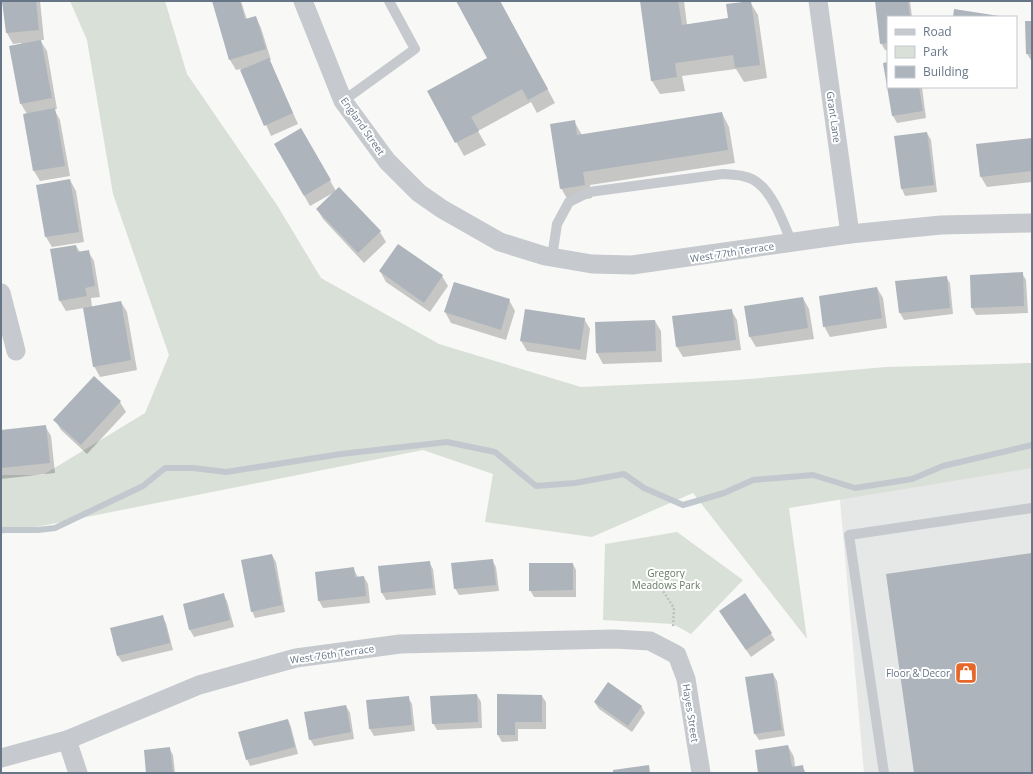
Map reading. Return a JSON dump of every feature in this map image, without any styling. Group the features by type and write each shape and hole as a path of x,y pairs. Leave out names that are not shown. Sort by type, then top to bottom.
{"street":[{"name":"England Street","path":"303,1 343,101 387,160 419,193 442,209"},
{"name":"Grant Lane","path":"818,1 850,234"},
{"name":"West 77th Terrace","path":"442,209 500,242 552,257 592,264 632,266 850,234 941,226 1032,223"},
{"path":"1,293 16,351"},
{"name":"West 76th Terrace","path":"1,758 67,740 199,685 296,658 400,644 614,639 650,641 677,655"},
{"name":"Hayes Street","path":"677,655 686,679 701,773"},
{"path":"67,740 78,773"}],"lane":[{"path":"343,101 415,49 389,1"},
{"path":"552,257 557,224 569,202 589,192 723,174 744,176 758,183 773,202 792,243"},
{"path":"884,773 849,535 1032,508"}],"path":[{"path":"661,588 674,608 673,628"}],"shaded area":[{"path":"1032,363 1032,773 864,773 829,375"}],"green space":[{"path":"70,1 165,1 187,74 277,205 321,278 439,344 581,387 737,380 886,367 1032,363 1032,468 789,508 807,639 693,493 592,537 485,522 493,474 423,450 1,534 1,475 43,475 145,413 169,355 113,194 87,40"},
{"name":"Gregory Meadows Park","path":"677,532 743,580 691,634 673,624 603,620 605,544"}],"building":[{"path":"2,1 36,1 39,30 6,33"},
{"path":"212,1 240,1 245,19 256,16 266,49 229,60"},
{"path":"456,1 500,1 548,89 528,100 522,89 471,117 479,131 455,143 427,91 487,58"},
{"path":"640,1 678,1 682,25 728,18 726,4 751,1 760,65 735,68 733,55 675,63 677,77 651,81"},
{"path":"875,1 908,1 910,16 887,16 887,43 880,44"},
{"path":"954,9 999,16 953,16"},
{"path":"1025,21 1032,21 1032,54 1026,54"},
{"path":"41,40 52,98 20,104 9,46"},
{"path":"269,58 293,113 264,126 240,70"},
{"path":"887,62 887,87 883,63"},
{"path":"887,88 919,88 923,111 892,116"},
{"path":"55,108 65,166 33,171 23,114"},
{"path":"722,112 728,150 583,172 585,185 560,189 550,124 575,120 577,135"},
{"path":"301,128 331,180 304,196 274,144"},
{"path":"927,132 934,185 901,189 894,136"},
{"path":"1032,138 1032,171 980,177 976,144"},
{"path":"70,179 79,232 45,237 36,185"},
{"path":"339,187 381,231 358,253 316,209"},
{"path":"398,244 443,275 424,303 379,271"},
{"path":"76,245 77,252 89,250 95,286 85,288 87,296 59,301 50,249"},
{"path":"1023,272 1024,306 971,308 970,275"},
{"path":"947,276 950,308 899,313 895,281"},
{"path":"454,282 510,299 501,330 444,312"},
{"path":"877,287 882,318 823,327 819,296"},
{"path":"803,297 808,328 749,337 744,306"},
{"path":"121,301 131,360 93,367 83,308"},
{"path":"525,309 585,318 580,350 520,341"},
{"path":"732,309 736,340 676,347 672,316"},
{"path":"655,320 656,351 596,353 595,322"},
{"path":"94,376 121,401 81,445 53,420"},
{"path":"46,425 50,463 1,468 1,430"},
{"name":"Floor & Decor","path":"1032,553 1032,773 914,773 886,574"},
{"path":"272,554 282,605 251,612 241,560"},
{"path":"493,559 496,585 454,589 451,563"},
{"path":"430,561 433,588 381,593 378,566"},
{"path":"529,563 573,563 573,590 529,591"},
{"path":"354,567 355,577 364,576 366,596 318,601 315,572"},
{"path":"224,593 230,620 189,630 183,604"},
{"path":"745,593 772,633 746,650 719,611"},
{"path":"163,615 170,643 117,656 110,628"},
{"path":"773,673 782,730 754,734 745,677"},
{"path":"608,682 642,706 628,726 594,702"},
{"path":"477,694 478,722 432,724 430,696"},
{"path":"497,694 542,695 542,722 515,722 515,735 497,735"},
{"path":"409,696 412,725 369,729 366,700"},
{"path":"346,705 351,732 309,740 304,712"},
{"path":"288,719 295,747 246,760 238,732"},
{"path":"788,745 792,767 803,765 804,773 758,773 755,750"},
{"path":"170,747 173,773 146,773 144,750"},
{"path":"649,765 650,773 613,773 613,770"}],"waterway":[{"path":"1,530 38,530 55,528 143,486 165,468 193,468 226,472 341,454 447,442 495,452 536,486 575,483 624,474 644,488 683,505 724,493 753,480 813,475 855,488 912,479 943,466 1032,445"}],"place":[{"name":"Floor & Decor","path":"966,673"}]}
